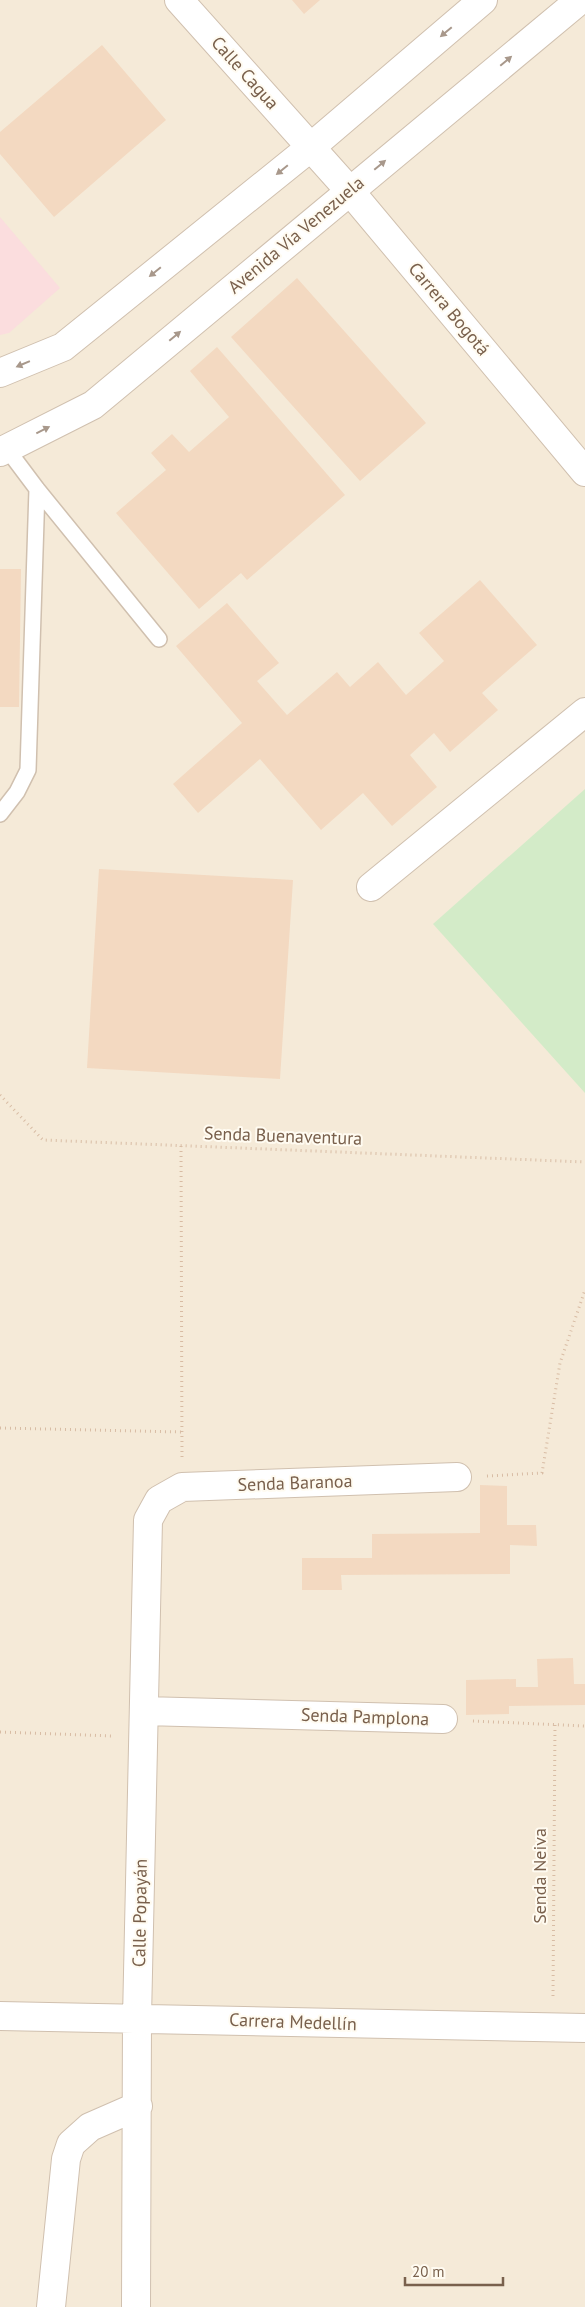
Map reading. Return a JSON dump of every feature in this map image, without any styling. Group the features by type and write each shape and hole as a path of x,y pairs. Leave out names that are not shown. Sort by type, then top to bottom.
{"street":[{"name":"Calle Cagua","path":"179,0 311,147"},
{"path":"0,373 62,347 311,147 484,0"},
{"name":"Avenida Vía Venezuela","path":"3,450 93,405 349,190 580,0"},
{"name":"Carrera Bogotá","path":"311,147 585,472"},
{"path":"371,887 585,712"},
{"name":"Senda Baranoa","path":"148,1520 159,1500 182,1487 457,1477"},
{"name":"Calle Popayán","path":"136,2307 137,2018 148,1520"},
{"name":"Senda Pamplona","path":"144,1724 443,1720"},
{"name":"Carrera Medellín","path":"0,2016 585,2028"},
{"path":"51,2307 66,2159 71,2144 90,2127 138,2106"}],"lane":[{"path":"3,450 159,639"},
{"path":"0,814 17,792 28,770 37,489"}],"path":[{"name":"Senda Buenaventura","path":"0,1094 43,1140 585,1162"},
{"path":"181,1146 182,1487"},
{"path":"457,1477 542,1473 560,1363 585,1290"},
{"path":"0,1428 182,1432"},
{"name":"Senda Pamplona","path":"443,1720 585,1726"},
{"path":"0,1732 144,1724"},
{"name":"Senda Neiva","path":"553,2028 555,1724"}],"shaded area":[{"path":"0,0 585,0 585,2307 0,2307"},
{"path":"0,217 60,288 9,333 0,335"}],"green space":[{"path":"585,789 585,1093 433,924"}],"building":[{"path":"292,0 320,0 304,14"},
{"path":"102,45 166,120 54,217 0,154 0,132"},
{"path":"297,278 426,423 360,481 231,337"},
{"path":"217,347 345,495 247,580 241,573 199,609 116,513 166,470 151,453 172,434 189,452 229,417 190,371"},
{"path":"0,569 21,569 19,707 0,707"},
{"path":"480,580 537,645 482,693 498,710 450,752 434,733 410,755 437,787 392,826 363,793 321,830 260,759 198,813 173,784 242,723 176,646 227,603 279,663 257,681 287,715 337,672 350,687 378,662 406,695 444,661 419,633"},
{"path":"99,869 293,880 280,1079 87,1068"},
{"path":"480,1485 507,1486 507,1525 536,1525 537,1546 510,1545 510,1574 341,1575 342,1590 302,1590 302,1558 372,1558 372,1534 480,1533"},
{"path":"573,1658 574,1684 585,1684 585,1705 509,1706 509,1714 466,1715 466,1680 516,1679 516,1687 538,1687 537,1659"}]}
